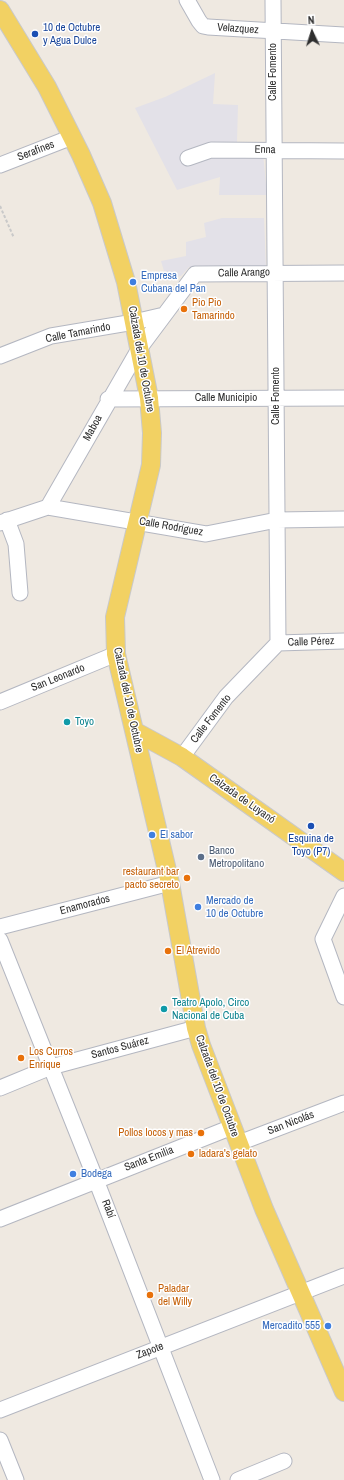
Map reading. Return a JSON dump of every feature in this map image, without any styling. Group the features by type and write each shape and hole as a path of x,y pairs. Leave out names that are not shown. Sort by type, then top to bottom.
{"main road":[{"name":"Calzada del 10 de Octubre","path":"0,10 47,87 72,137 99,197 115,241 134,322 149,398 152,434 151,465 139,522 115,617 116,654 136,732 170,883 196,1028 213,1079 264,1209 344,1392"},
{"name":"Calzada de Luyanó","path":"136,732 182,757 344,872"}],"street":[{"name":"Velazquez","path":"187,0 203,26 344,35"},
{"name":"Calle Fomento","path":"182,757 226,697 278,643 273,0"},
{"name":"Serafines","path":"0,165 72,137"},
{"name":"Enna","path":"188,158 211,150 344,151"},
{"name":"Calle Arango","path":"139,349 195,274 275,272 344,273"},
{"path":"134,322 164,314"},
{"name":"Calle Tamarindo","path":"0,356 51,336 134,322"},
{"name":"Maboa","path":"48,507 108,399 139,349"},
{"name":"Calle Municipio","path":"108,399 344,398"},
{"name":"Calle Rodríguez","path":"4,522 48,507 208,534 277,520 344,519"},
{"path":"4,522 16,544 20,593"},
{"name":"Calle Pérez","path":"278,643 344,641"},
{"name":"San Leonardo","path":"0,702 116,654"},
{"name":"Enamorados","path":"0,927 170,883"},
{"path":"344,896 323,939 344,997"},
{"name":"Rabí","path":"0,940 96,1180 212,1480"},
{"name":"Santos Suárez","path":"0,1088 51,1067 196,1028"},
{"name":"San Nicolás","path":"235,1135 344,1103"},
{"name":"Santa Emilia","path":"0,1219 96,1180 235,1135"},
{"name":"Zapote","path":"0,1410 344,1276"},
{"path":"0,1440 16,1480"},
{"path":"238,1480 284,1462"}],"path":[{"path":"0,206 14,238"}],"shaded area":[{"path":"215,73 213,104 238,105 237,142 262,143 267,195 219,195 220,177 177,190 135,108 165,97"},
{"path":"222,218 264,218 266,268 189,267 181,276 166,278 161,261 186,256 186,242 206,237 204,223"}],"place":[{"name":"10 de Octubre y Agua Dulce","path":"35,34"},
{"name":"Empresa Cubana del Pan","path":"133,282"},
{"name":"Pio Pio Tamarindo","path":"184,309"},
{"name":"Toyo","path":"67,722"},
{"name":"Esquina de Toyo (P7)","path":"311,826"},
{"name":"El sabor","path":"152,835"},
{"name":"Banco Metropolitano","path":"201,857"},
{"name":"restaurant bar pacto secreto","path":"187,878"},
{"name":"Mercado de 10 de Octubre","path":"198,907"},
{"name":"El Atrevido","path":"168,951"},
{"name":"Teatro Apolo, Circo Nacional de Cuba","path":"164,1009"},
{"name":"Los Curros Enrique","path":"21,1058"},
{"name":"Pollos locos y mas","path":"201,1133"},
{"name":"ladara's gelato","path":"191,1154"},
{"name":"Bodega","path":"73,1174"},
{"name":"Paladar del Willy","path":"150,1295"},
{"name":"Mercadito 555","path":"328,1326"}]}
